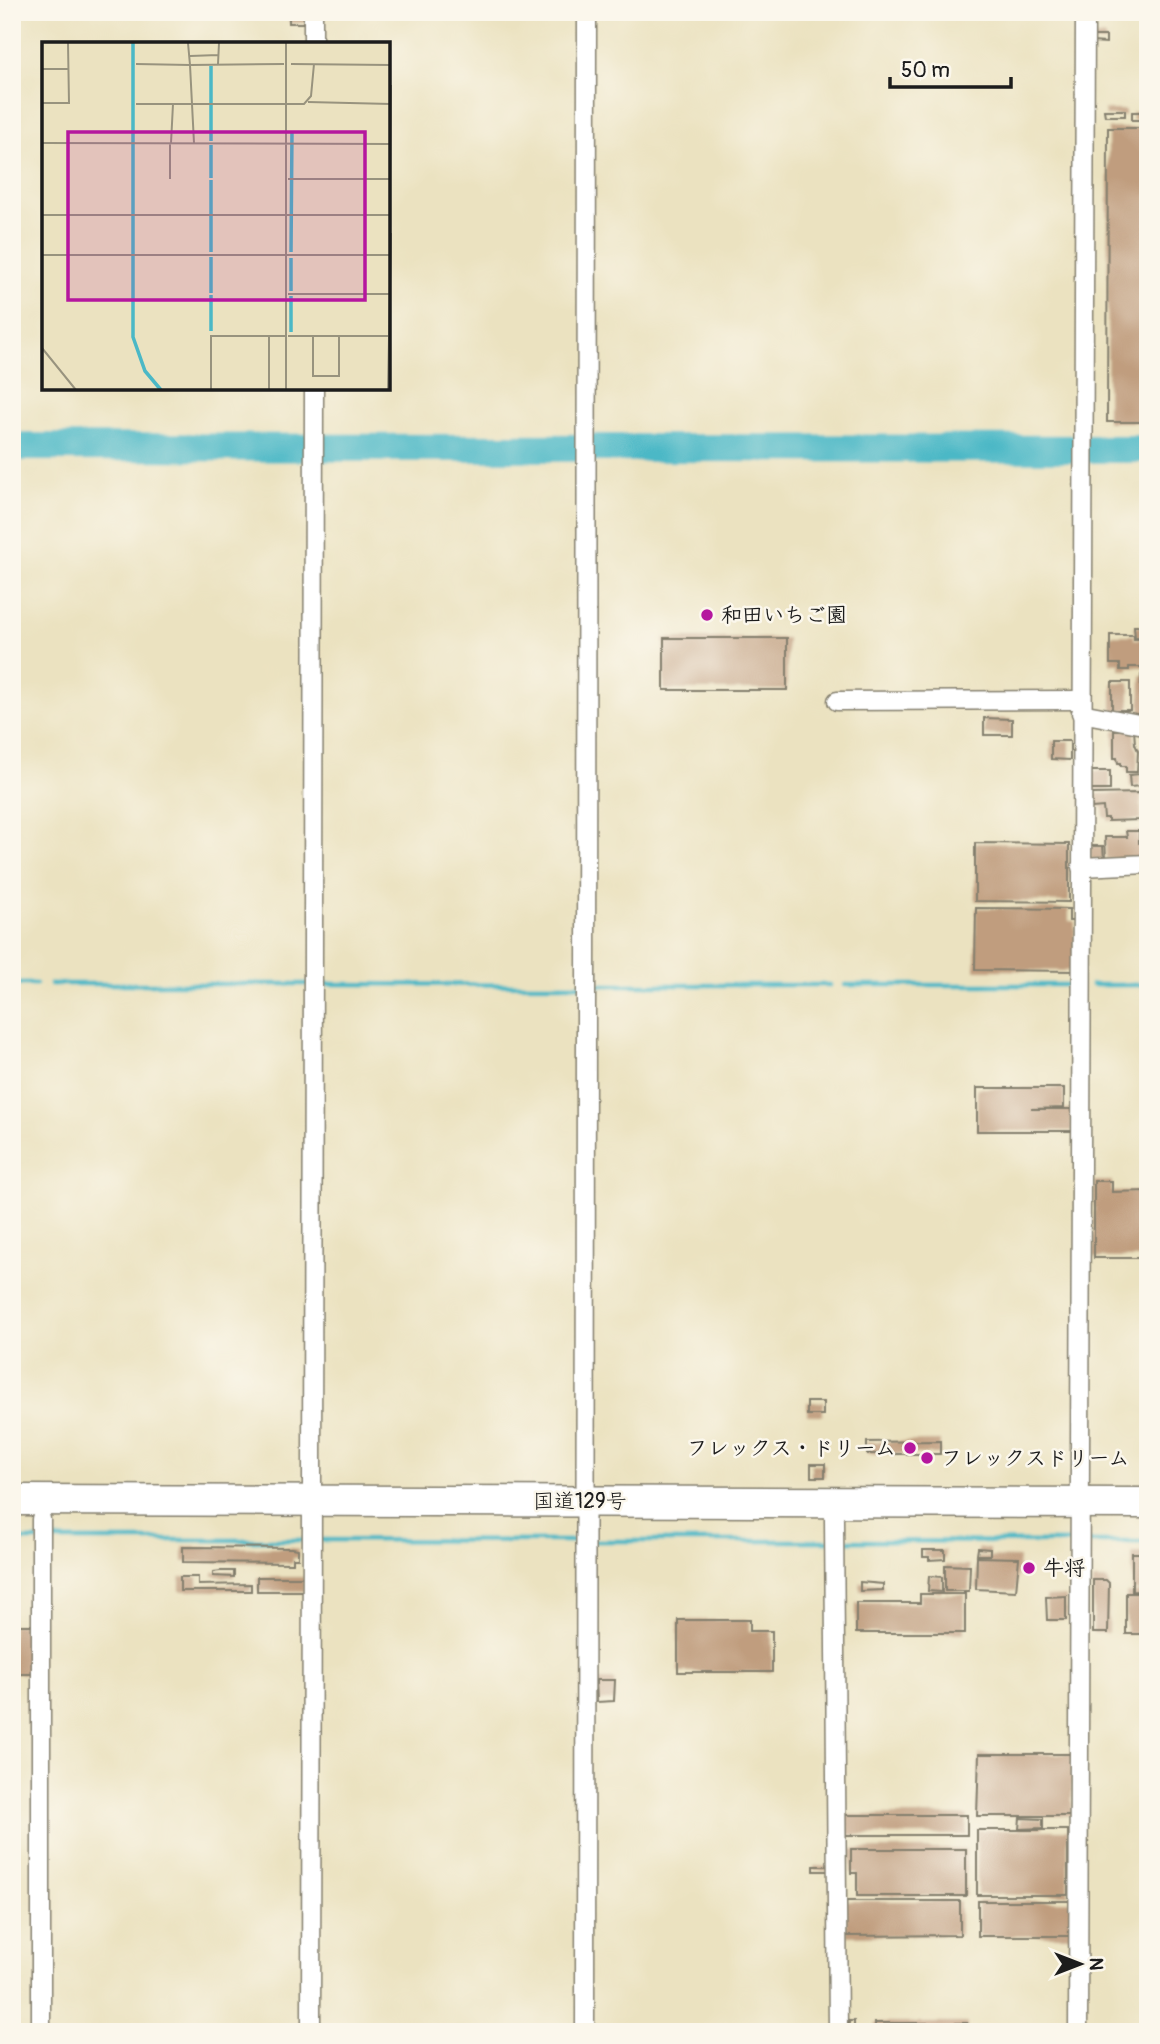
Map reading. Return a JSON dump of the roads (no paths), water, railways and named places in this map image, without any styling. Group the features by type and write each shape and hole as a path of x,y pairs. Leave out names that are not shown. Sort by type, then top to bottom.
{"highway":[{"name":"国道129号","path":"12,1500 312,1525"},
{"name":"国道129号","path":"34,1530 312,1525 1081,1527 1148,1503"},
{"name":"国道129号","path":"586,1526 835,1535 1081,1527 1148,1520"}],"street":[{"path":"313,12 313,42"},
{"path":"585,2032 587,12"},
{"path":"1078,2032 1085,12"},
{"path":"311,2032 314,390"},
{"path":"837,701 1081,706 1139,724 1148,724"},
{"path":"1082,867 1148,864"},
{"path":"34,1530 41,2032"},
{"path":"835,1535 838,2032"}],"waterway":[{"path":"12,447 1148,449"},
{"path":"12,984 36,984"},
{"path":"51,984 307,984"},
{"path":"324,984 581,985"},
{"path":"589,985 830,985"},
{"path":"845,985 1075,985"},
{"path":"1092,985 1148,985"},
{"path":"12,1540 37,1540"},
{"path":"46,1540 307,1540"},
{"path":"316,1540 580,1541"},
{"path":"589,1541 828,1541"},
{"path":"837,1541 1077,1542"},
{"path":"1086,1542 1148,1542"}],"place":[{"name":"和田いちご園","path":"707,615"},
{"name":"フレックス・ドリーム","path":"910,1448"},
{"name":"フレックスドリーム","path":"927,1458"},
{"name":"牛将","path":"1029,1568"}]}
